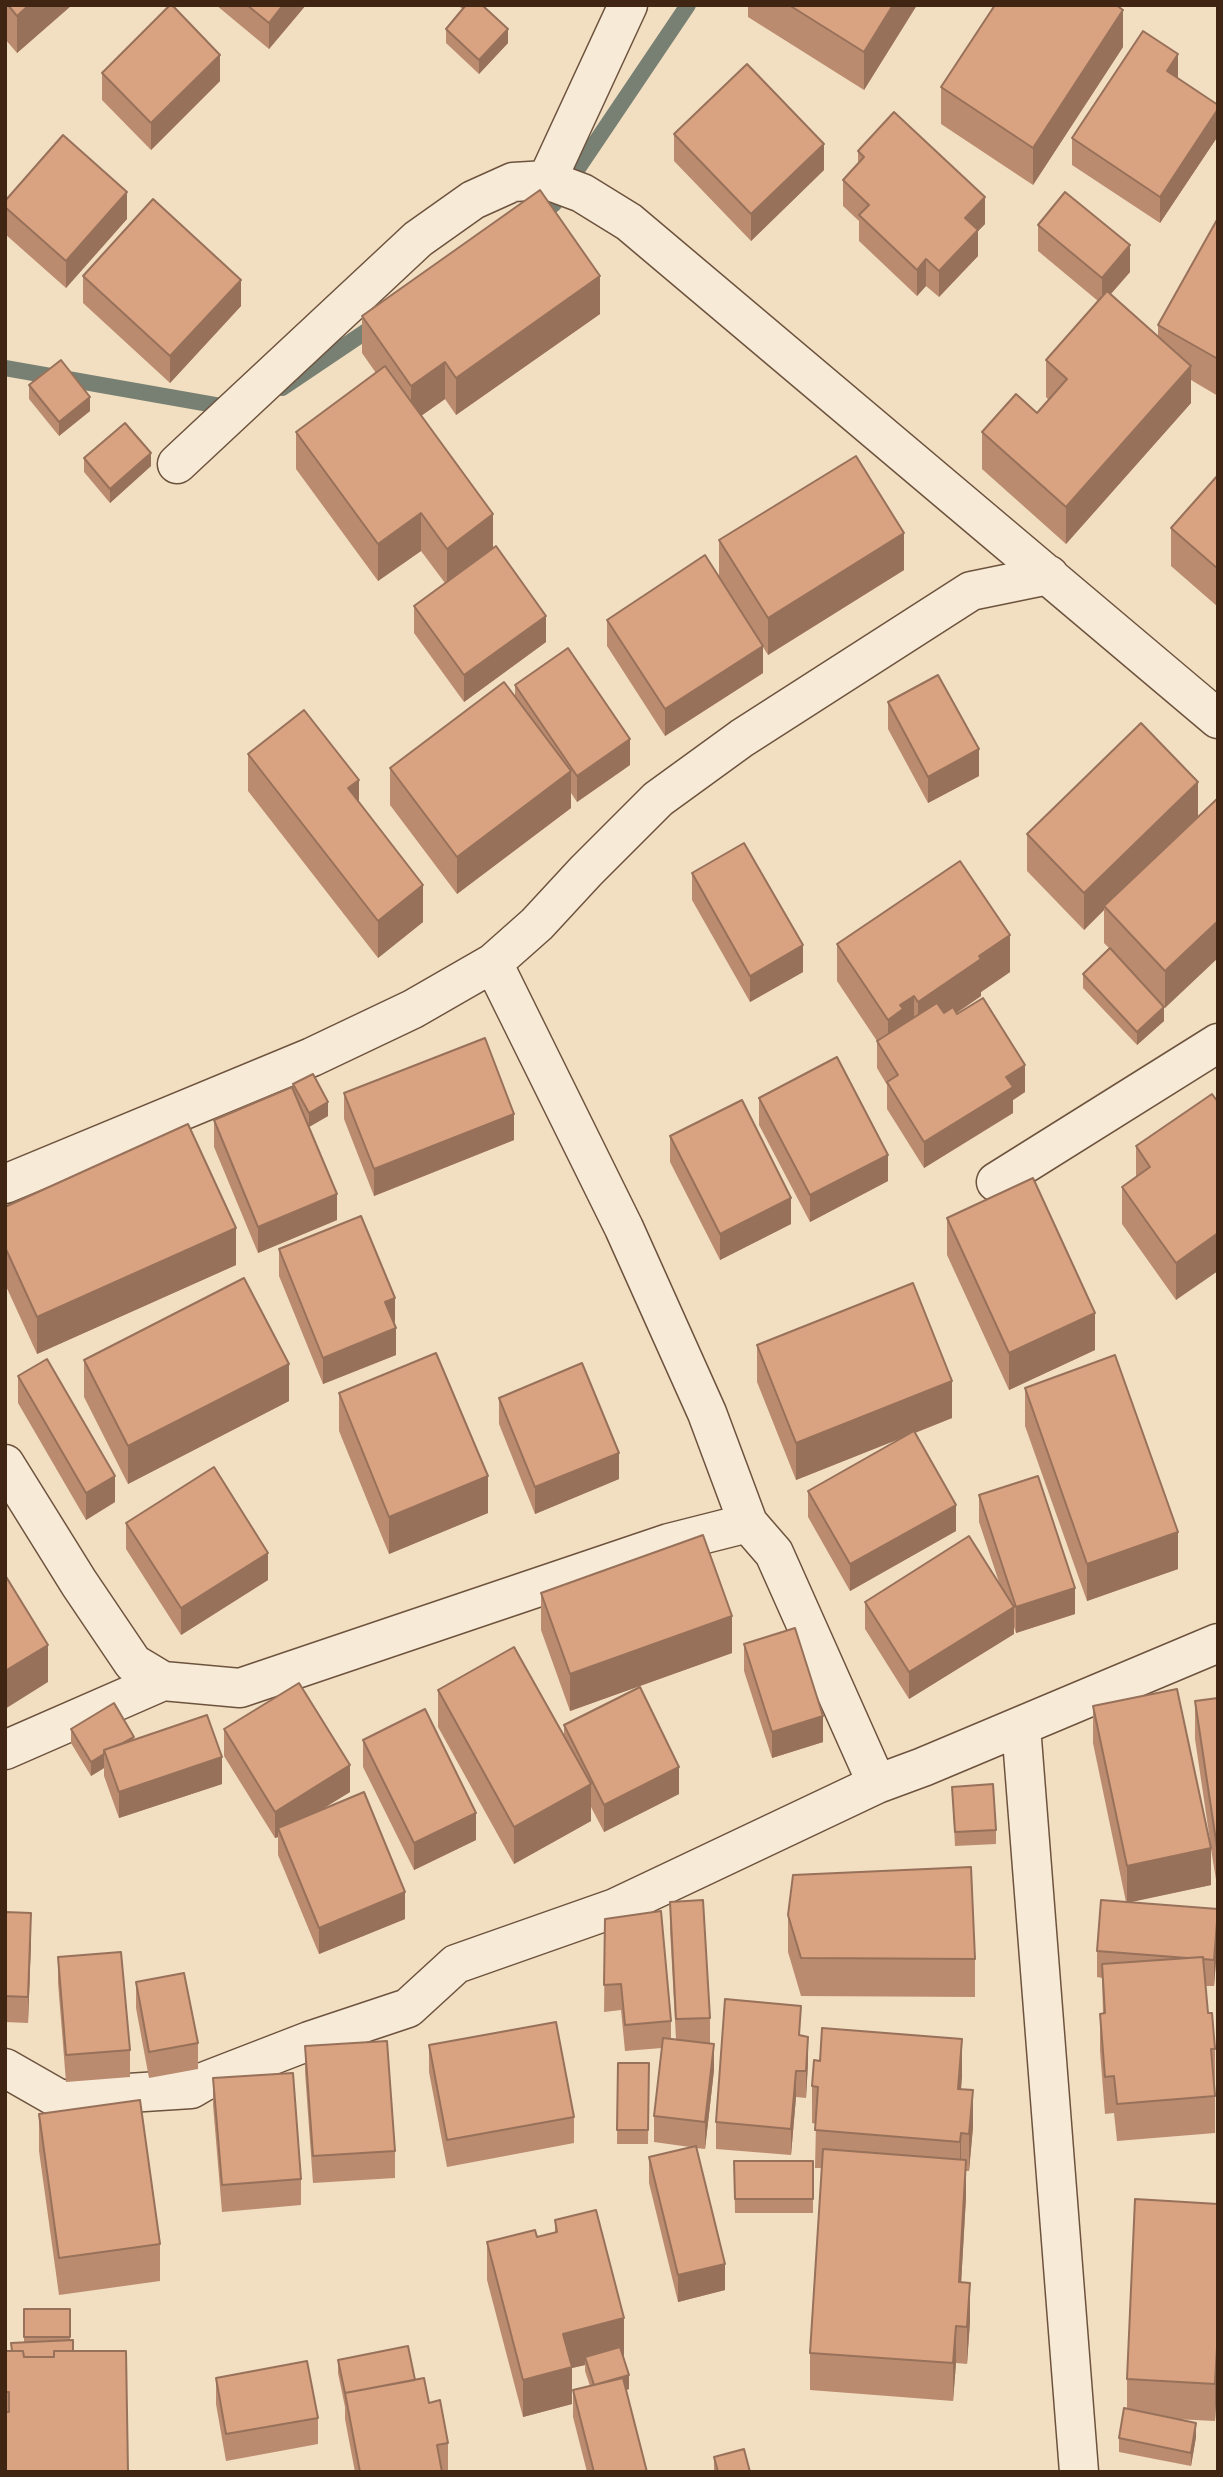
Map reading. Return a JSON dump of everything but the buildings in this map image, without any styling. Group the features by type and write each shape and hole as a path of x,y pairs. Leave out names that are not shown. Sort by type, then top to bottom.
{"street":[{"path":"547,180 628,5"},
{"path":"177,464 418,239 473,200 513,182 547,180 582,193 629,222 1218,719"},
{"path":"5,1184 312,1057 413,1009 494,963 537,924 658,799 742,738 971,591 1049,575"},
{"path":"494,963 624,1227 707,1413 748,1522 774,1553 877,1784"},
{"path":"996,1182 1218,1043"},
{"path":"5,1464 79,1584 133,1663 163,1681 240,1688 631,1556 748,1522"},
{"path":"5,2068 61,2101 97,2095 191,2089 309,2041 408,2008 456,1964 615,1908 877,1784 923,1768 1218,1643"},
{"path":"5,1751 163,1681"},
{"path":"1021,1726 1079,2472"}],"waterway":[{"path":"535,218 554,204 688,5"},
{"path":"282,388 380,322"},
{"path":"5,368 232,408"}]}
